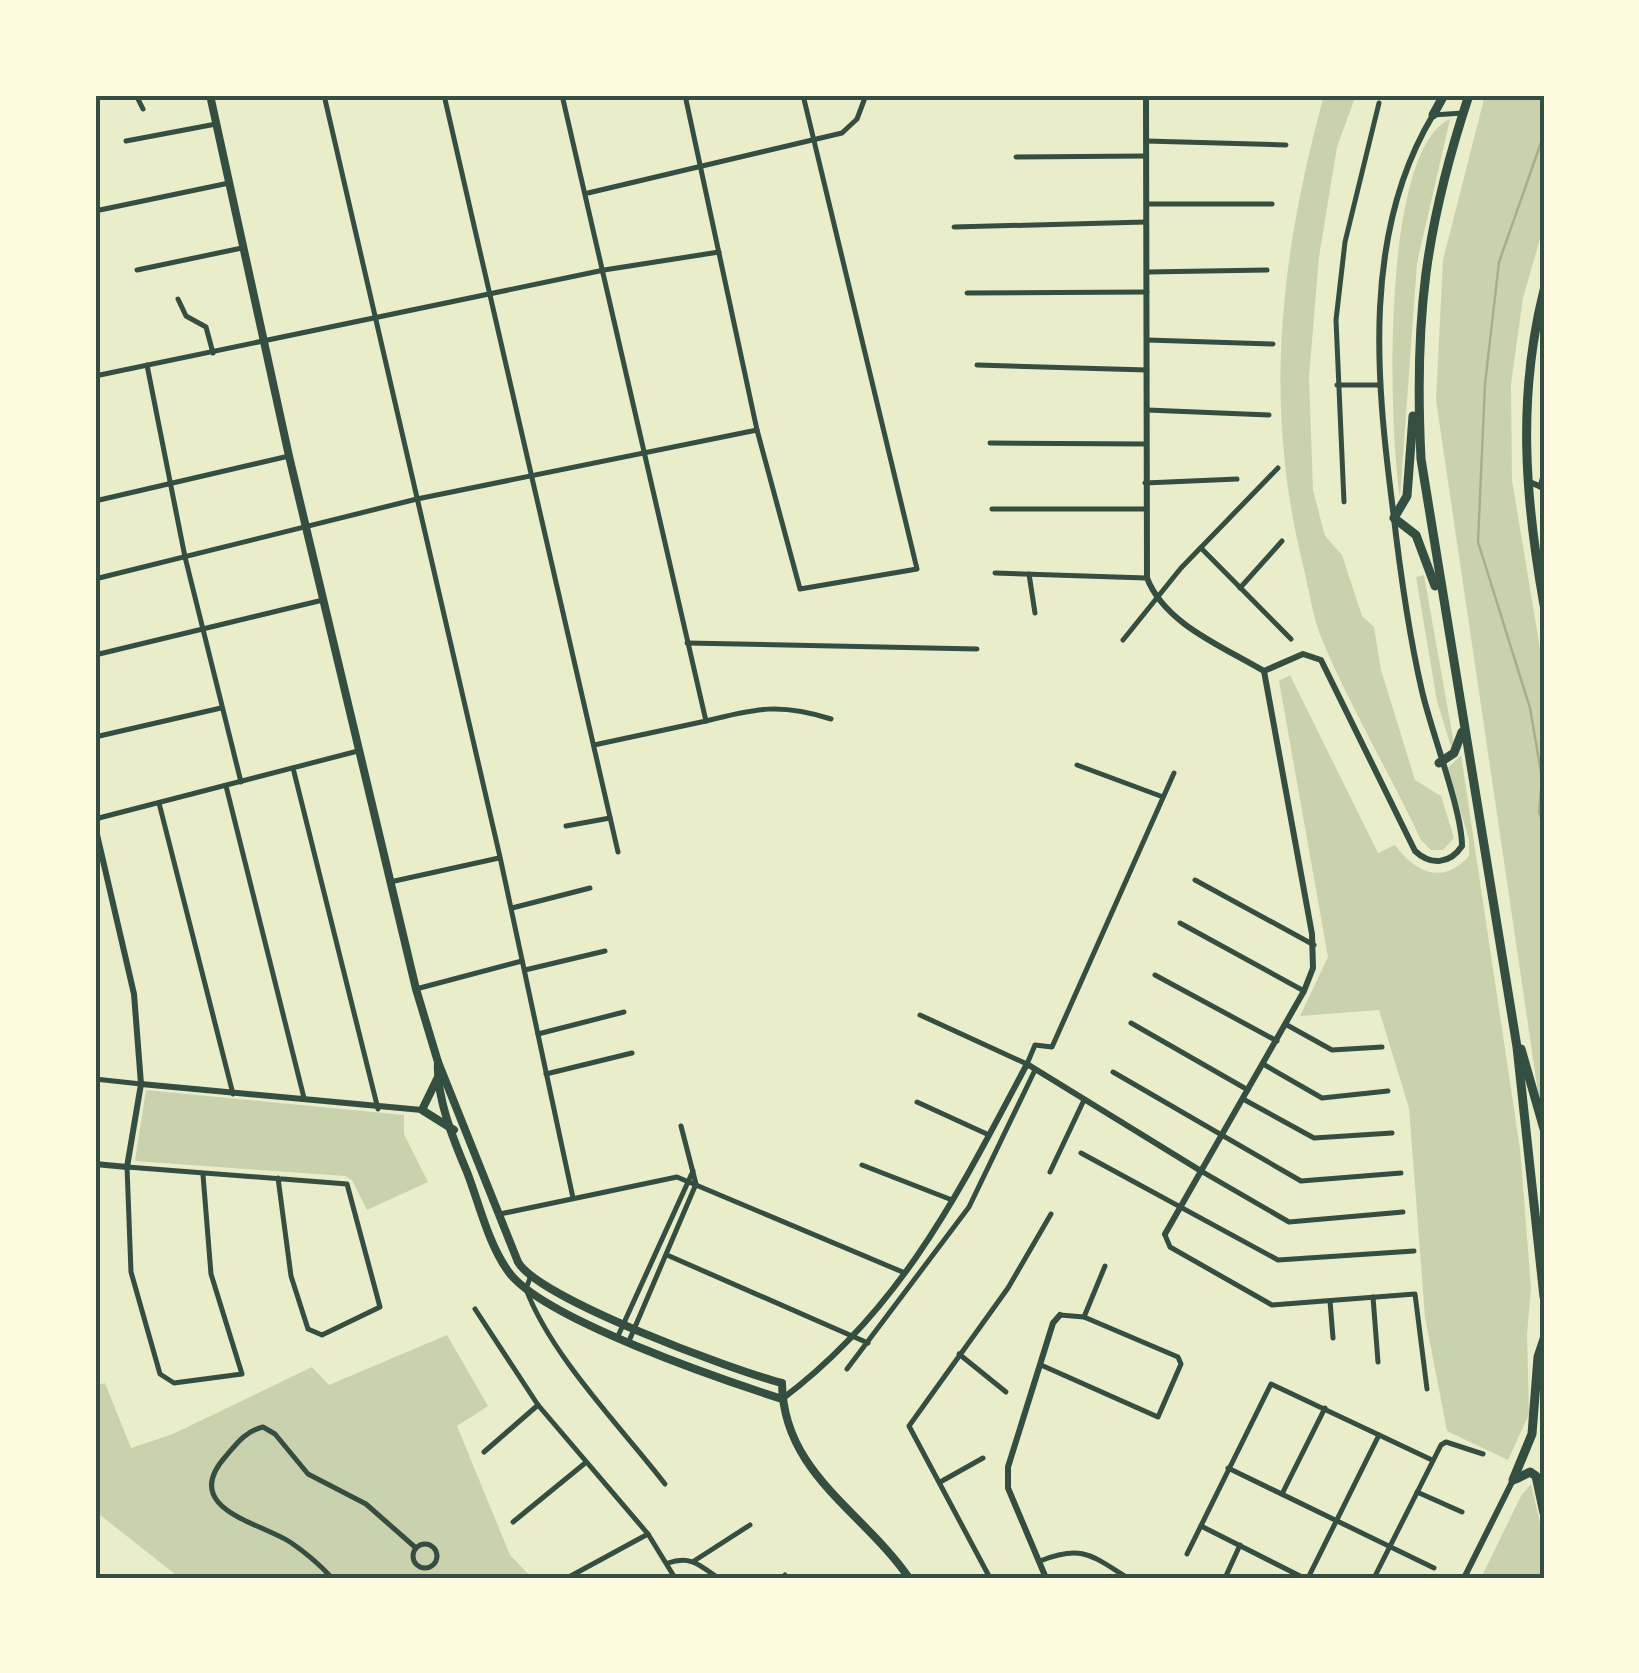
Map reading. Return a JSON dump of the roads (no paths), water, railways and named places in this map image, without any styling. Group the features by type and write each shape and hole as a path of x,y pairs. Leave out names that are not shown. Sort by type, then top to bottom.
{"highway":[{"path":"1433,115 1444,95"},
{"path":"1443,610 1421,543 1411,528 1394,518 1404,504 1409,486 1422,282 1439,191 1469,95"},
{"path":"1544,290 1526,395 1526,481 1544,605"},
{"path":"1416,368 1420,459 1511,1013 1544,1297"},
{"path":"1440,763 1454,753 1462,729"},
{"path":"1511,1013 1544,1129"},
{"path":"1513,1480 1532,1434 1538,1358 1544,1339"},
{"path":"1513,1480 1534,1473 1544,1513"}],"main road":[{"path":"210,95 289,456 416,988 442,1076 452,1130 503,1262 526,1289 618,1336 782,1398"},
{"path":"442,1076 422,1110 452,1130 464,1128"},
{"path":"442,1076 518,1262 530,1278 624,1324 782,1383 788,1430 811,1472 878,1538 909,1578"}],"street":[{"path":"136,95 142,109"},
{"path":"324,95 512,908 573,1198"},
{"path":"444,95 618,852"},
{"path":"562,95 588,193 706,721"},
{"path":"685,95 757,430 798,588 917,570 803,95"},
{"path":"588,193 815,143 850,126 862,110 866,95"},
{"path":"1146,95 1147,578 1155,600 1173,616 1264,671 1314,945 1313,968 1304,991 1165,1234 1170,1247 1264,1302 1415,1294 1427,1389"},
{"path":"1344,502 1336,320 1345,242 1379,104"},
{"path":"1264,671 1304,654 1320,660 1410,843 1423,858 1449,860 1462,846 1410,639 1379,385 1389,233 1401,177 1433,115 1463,114"},
{"path":"126,142 216,124"},
{"path":"1146,141 1286,145"},
{"path":"1016,156 1146,156"},
{"path":"95,211 229,183"},
{"path":"1147,204 1272,204"},
{"path":"954,227 1146,222"},
{"path":"137,270 242,248"},
{"path":"95,376 604,270 719,252"},
{"path":"1147,272 1267,270"},
{"path":"967,293 1148,292"},
{"path":"178,298 186,316 206,327 213,353"},
{"path":"1147,340 1274,344"},
{"path":"147,365 185,557 240,782"},
{"path":"976,365 1147,370"},
{"path":"1337,385 1379,385"},
{"path":"1146,410 1269,414"},
{"path":"95,579 417,499 757,430"},
{"path":"990,443 1146,444"},
{"path":"95,501 289,456"},
{"path":"1124,640 1201,548 1278,468"},
{"path":"1526,481 1542,488 1544,472"},
{"path":"1145,483 1237,479"},
{"path":"992,509 1146,509"},
{"path":"1240,588 1282,540"},
{"path":"1201,548 1291,639"},
{"path":"994,573 1147,578"},
{"path":"1029,574 1035,613"},
{"path":"95,655 324,600"},
{"path":"687,643 976,649"},
{"path":"593,746 756,708 792,707 831,719"},
{"path":"95,737 221,708"},
{"path":"203,1176 211,1274 242,1374 202,1382 165,1380 131,1272 127,1168 141,1084 134,994 95,823 361,751"},
{"path":"1077,765 1164,798"},
{"path":"293,768 378,1109"},
{"path":"782,1398 857,1336 954,1201 1035,1046 1046,1048 1056,1041 1174,773"},
{"path":"226,786 305,1102"},
{"path":"159,803 233,1094"},
{"path":"566,826 610,818"},
{"path":"390,882 500,858"},
{"path":"1196,880 1314,945"},
{"path":"512,908 590,888"},
{"path":"1180,923 1304,991"},
{"path":"524,970 605,950"},
{"path":"416,988 522,961"},
{"path":"1155,975 1277,1040"},
{"path":"538,1034 624,1012"},
{"path":"920,1015 1026,1064 1289,1222 1403,1212"},
{"path":"1131,1023 1248,1090"},
{"path":"1286,1024 1332,1050 1382,1047"},
{"path":"546,1074 632,1053"},
{"path":"1263,1064 1322,1098 1388,1091"},
{"path":"847,1368 969,1207 1035,1070"},
{"path":"1113,1072 1302,1181 1400,1173"},
{"path":"95,1080 378,1109 422,1110"},
{"path":"1244,1099 1314,1138 1392,1133"},
{"path":"1050,1172 1084,1100"},
{"path":"917,1102 989,1135"},
{"path":"629,1341 696,1184 682,1126"},
{"path":"1081,1154 1285,1262 1414,1251"},
{"path":"95,1164 203,1176 278,1178 347,1184 380,1307 317,1336 308,1330 290,1276 278,1178"},
{"path":"862,1165 954,1201"},
{"path":"618,1336 685,1180 694,1170"},
{"path":"500,1214 669,1177 696,1184 905,1273"},
{"path":"990,1578 909,1426 1014,1279 1051,1214"},
{"path":"667,1255 868,1343"},
{"path":"1084,1317 1104,1266"},
{"path":"530,1278 526,1289 558,1346 665,1484"},
{"path":"1373,1297 1378,1362"},
{"path":"1330,1301 1333,1338"},
{"path":"475,1309 538,1405 648,1534 675,1578"},
{"path":"1040,1364 1154,1416 1161,1415 1181,1364 1178,1357 1084,1317 1060,1316 1040,1364 1008,1467 1008,1488 1046,1578"},
{"path":"958,1354 1006,1392"},
{"path":"782,1383 796,1388"},
{"path":"1187,1554 1272,1384 1432,1460"},
{"path":"484,1452 538,1405"},
{"path":"1282,1494 1325,1408"},
{"path":"332,1578 288,1541 235,1518 220,1505 211,1485 216,1466 252,1430 262,1427 275,1434 308,1474 366,1504 416,1548 431,1546 436,1560 424,1569 423,1578"},
{"path":"1201,1526 1306,1578 1379,1435"},
{"path":"1374,1578 1444,1442 1483,1454"},
{"path":"941,1482 983,1458"},
{"path":"512,1522 585,1464"},
{"path":"1228,1468 1434,1568"},
{"path":"1464,1578 1513,1480"},
{"path":"1417,1492 1462,1512"},
{"path":"694,1561 750,1525"},
{"path":"568,1578 648,1534"},
{"path":"1225,1578 1240,1546"},
{"path":"416,1548 413,1561 424,1569"},
{"path":"1040,1561 1064,1552 1084,1552 1128,1578"},
{"path":"668,1563 682,1558 694,1561 718,1578"}],"waterway":[{"path":"1544,134 1499,262 1485,384 1478,542 1530,708 1542,778 1539,812 1544,825"}]}
